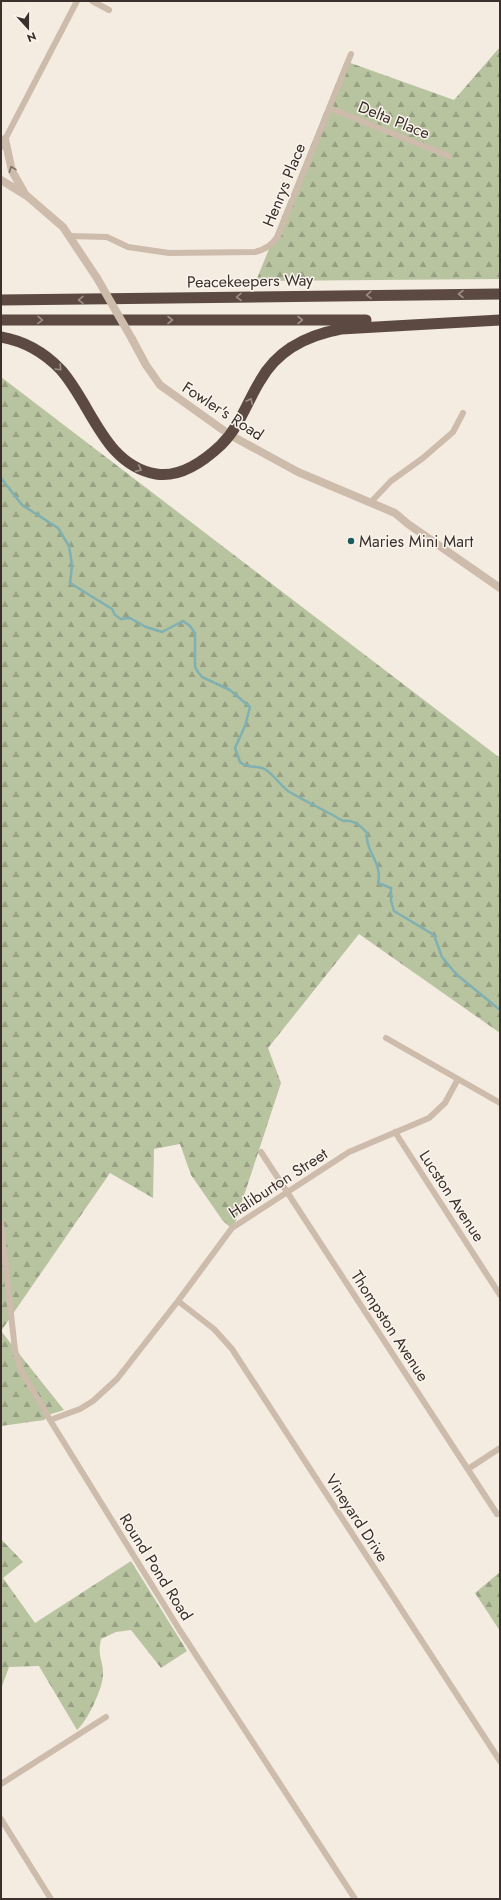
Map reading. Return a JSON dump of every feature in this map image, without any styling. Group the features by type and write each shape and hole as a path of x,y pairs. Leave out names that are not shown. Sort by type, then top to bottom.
{"highway":[{"name":"Peacekeepers Way","path":"1,300 500,294"},
{"path":"1,320 500,320"},
{"path":"1,336 20,342 37,350 61,371 119,455 133,466 147,472 161,475 175,474 190,468 204,459 230,435 240,422 260,380 268,369 291,347 306,338 324,332 341,329 500,320"}],"street":[{"path":"1,148 3,141 78,1"},
{"path":"92,1 109,10"},
{"name":"Henrys Place","path":"69,236 107,237 128,247 169,253 255,252 273,244 278,236 350,54"},
{"name":"Delta Place","path":"329,108 449,156"},
{"path":"3,141 12,171 27,196"},
{"name":"Fowler's Road","path":"1,180 27,196 63,227 97,278 146,365 160,385 230,435 298,472 395,513 408,524 500,588"},
{"path":"371,502 391,481 423,458 453,432 463,413"},
{"path":"386,1038 500,1103"},
{"name":"Haliburton Street","path":"50,1420 80,1409 93,1402 104,1392 131,1362 232,1228 349,1152 422,1122 435,1114 445,1103 458,1079"},
{"name":"Lucston Avenue","path":"396,1132 500,1294"},
{"name":"Thompston Avenue","path":"262,1152 497,1514"},
{"name":"Round Pond Road","path":"1,1224 15,1350 20,1368 50,1420 192,1649 355,1899"},
{"name":"Vineyard Drive","path":"178,1301 214,1329 232,1349 500,1761"},
{"path":"468,1469 500,1448"},
{"path":"1,1784 106,1717"},
{"path":"1,1820 51,1899"}],"green space":[{"path":"500,47 500,279 256,281 345,61 454,100"},
{"path":"1,377 500,758 500,1033 359,934 268,1048 281,1083 232,1232 230,1227 223,1221 191,1175 180,1144 154,1149 153,1198 110,1173 1,1331"},
{"path":"1,1331 64,1410 48,1415 44,1420 1,1426"},
{"path":"1,1539 23,1562 3,1578 35,1623 131,1561 187,1651 161,1668 131,1630 116,1632 101,1639 100,1654 103,1668 103,1679 98,1695 90,1712 77,1730 39,1666 9,1667 1,1689"},
{"path":"500,1572 500,1631 475,1593"}],"waterway":[{"path":"1,478 22,505 58,528 69,546 72,565 70,583 112,609 115,615 121,619 130,618 146,627 162,632 183,621 190,626 195,633 195,667 198,672 202,677 230,690 250,707 245,726 235,748 240,762 247,766 263,768 288,791 343,821 353,822 361,827 367,833 367,840 378,869 378,883 391,888 391,901 394,911 434,935 442,957 456,974 500,1010"}],"place":[{"name":"Maries Mini Mart","path":"351,541"}]}
